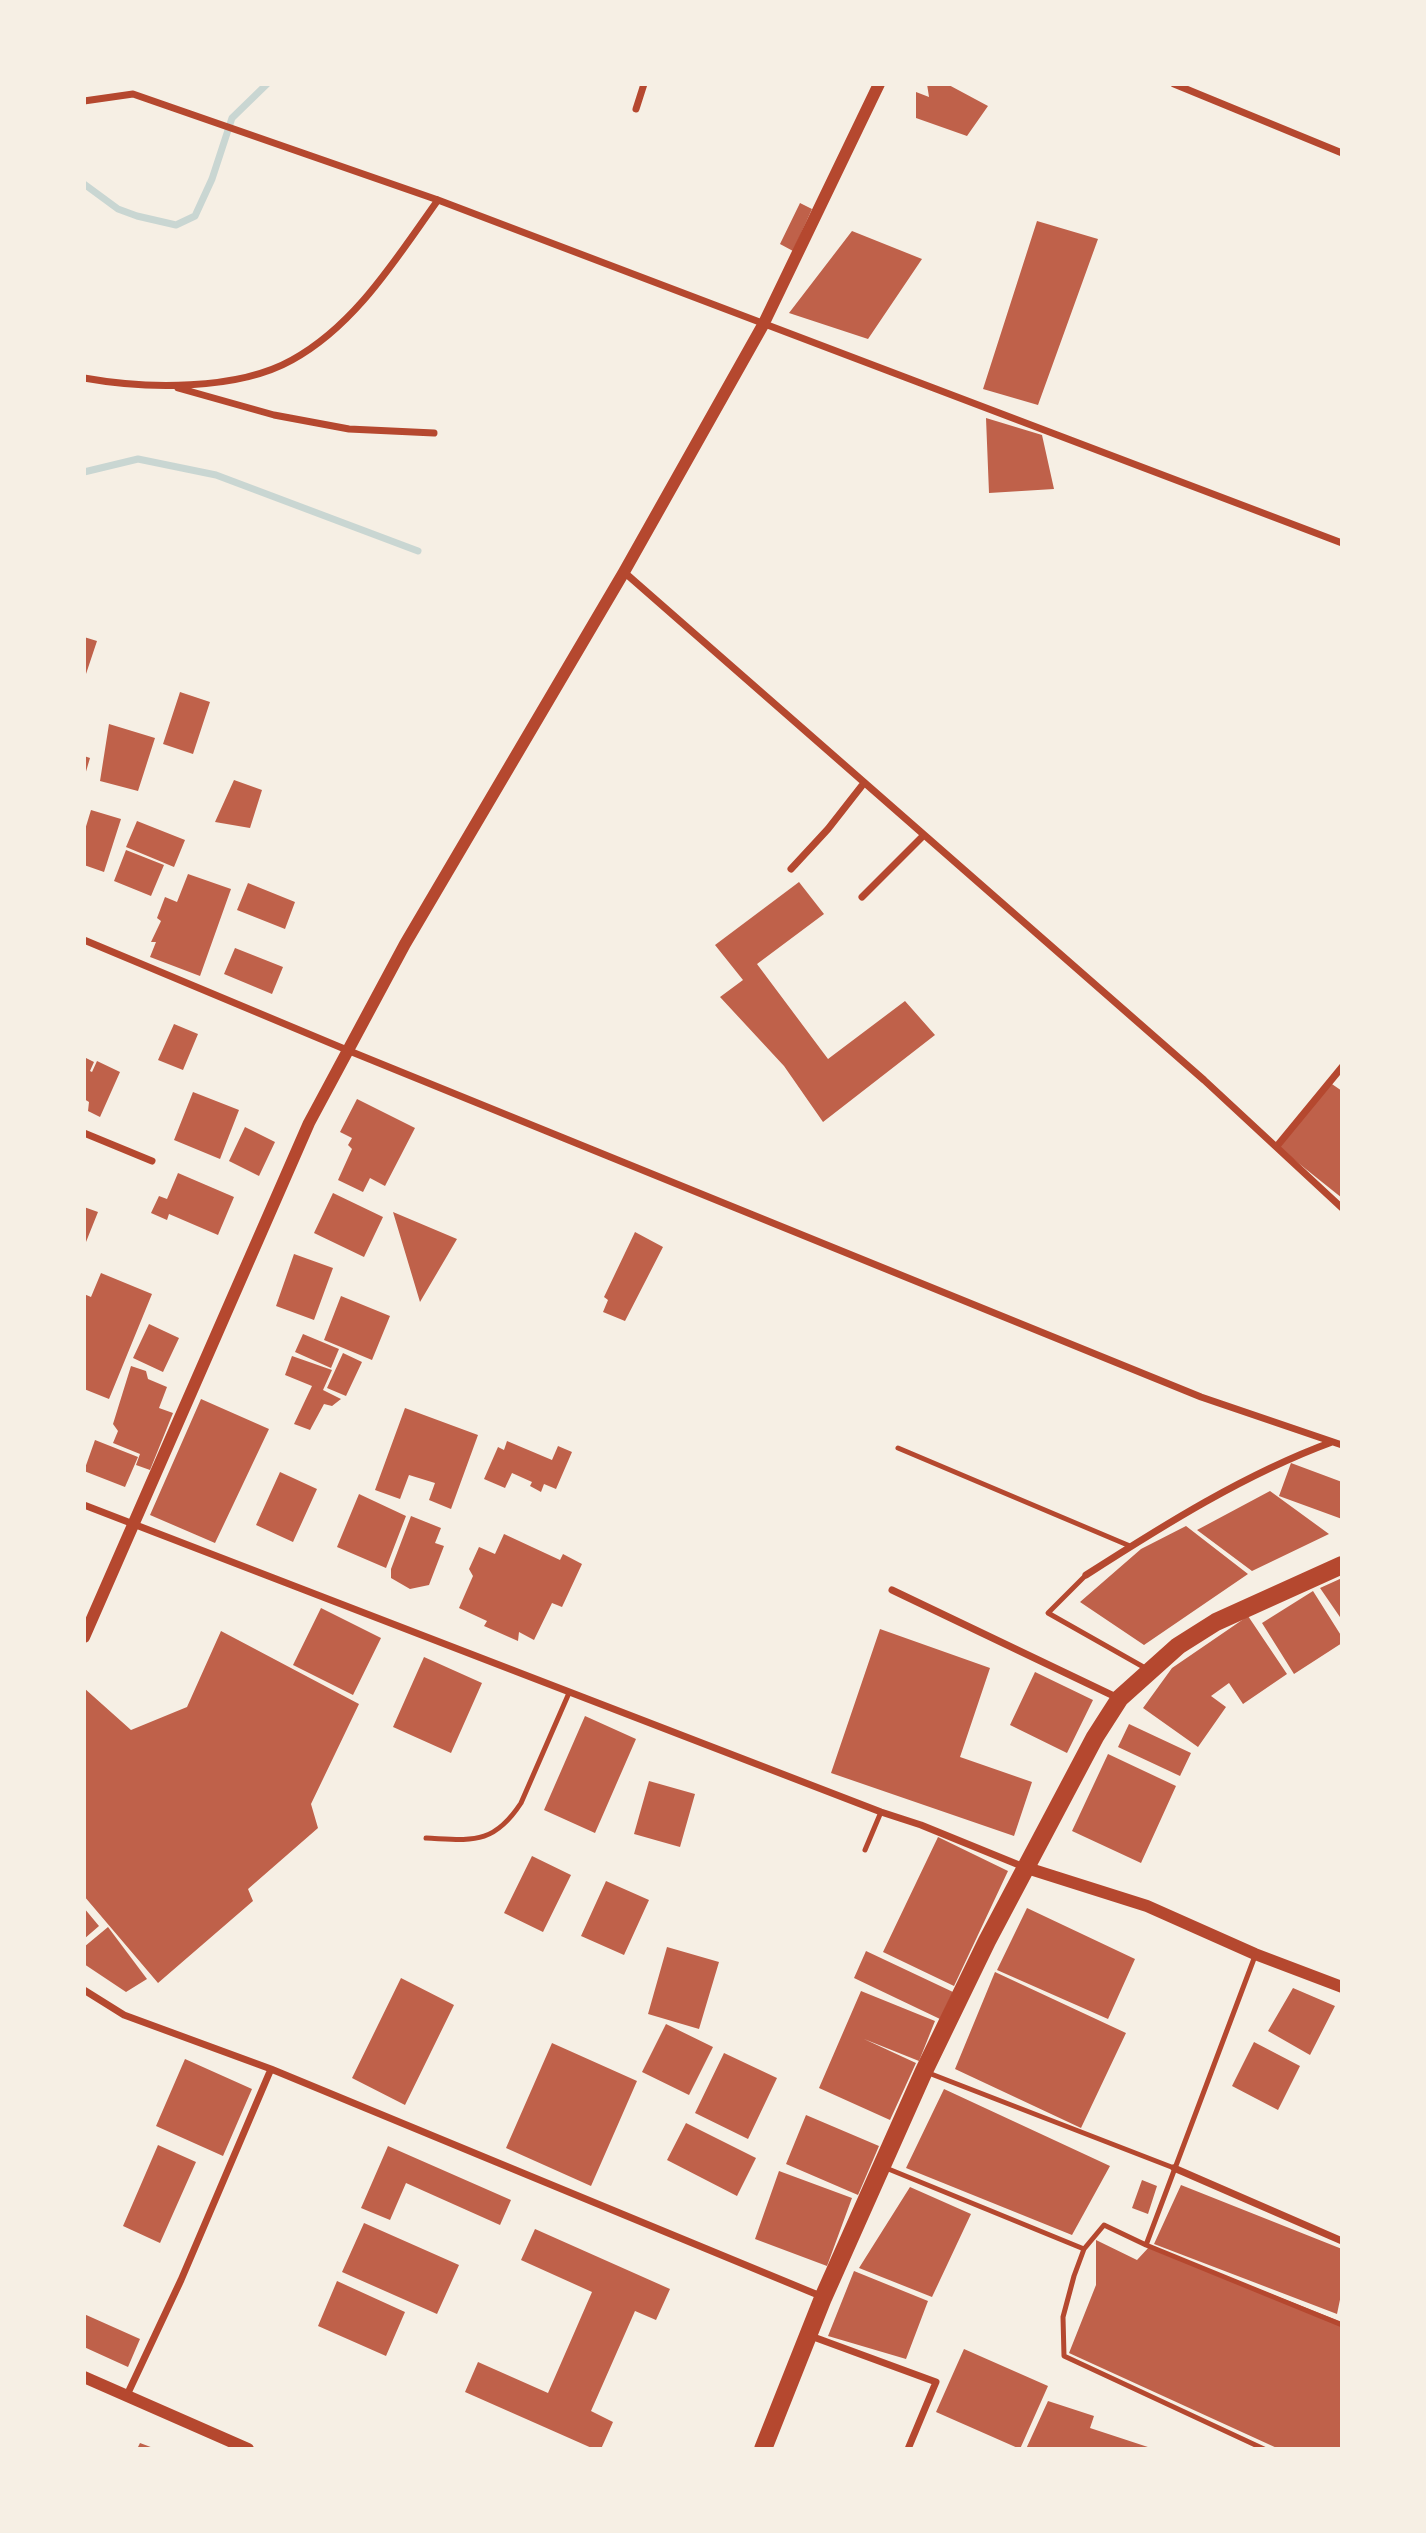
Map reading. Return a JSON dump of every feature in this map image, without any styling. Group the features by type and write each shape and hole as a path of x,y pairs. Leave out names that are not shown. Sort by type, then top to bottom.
{"main road":[{"path":"763,2449 823,2298 924,2071 987,1941 1095,1737 1119,1699 1178,1646 1216,1622 1342,1565"}],"street":[{"path":"133,84 133,94"},
{"path":"636,109 644,84"},
{"path":"84,1637 309,1123 346,1050 405,944 624,572 763,325 879,84"},
{"path":"1174,84 1342,153"},
{"path":"84,101 133,94 438,200 1342,543"},
{"path":"84,378 116,384 174,387 249,377 292,360 328,334 356,307 384,274 438,200"},
{"path":"174,387 274,415 349,429 434,433"},
{"path":"624,572 1277,1146 1342,1208"},
{"path":"792,869 864,783"},
{"path":"862,897 924,835"},
{"path":"84,940 346,1050 1201,1397 1342,1445"},
{"path":"1277,1146 1342,1067"},
{"path":"84,1133 152,1161"},
{"path":"1086,1574 1155,1531 1291,1457 1333,1442"},
{"path":"84,1506 921,1825 1027,1868 1147,1906 1255,1954 1342,1987"},
{"path":"892,1590 1119,1699"},
{"path":"84,1990 124,2015 271,2069 823,2298"},
{"path":"127,2395 181,2280 271,2069"},
{"path":"1174,2168 1342,2241"},
{"path":"808,2335 936,2382 908,2449"},
{"path":"84,2378 248,2449"}],"lane":[{"path":"898,1448 1130,1546"},
{"path":"1086,1574 1048,1613 1149,1671"},
{"path":"426,1838 475,1840 499,1830 511,1819 521,1803 569,1693"},
{"path":"865,1850 881,1812"},
{"path":"1146,2245 1255,1954"},
{"path":"924,2071 1174,2168"},
{"path":"881,2166 1084,2249"},
{"path":"1264,2449 1065,2356 1063,2317 1084,2249 1104,2225 1146,2245 1342,2325"}],"building":[{"path":"927,84 947,84 988,106 967,136 916,118 916,92 929,97"},
{"path":"800,203 812,209 793,251 780,244"},
{"path":"1037,221 1098,239 1038,405 983,389"},
{"path":"852,231 922,259 868,339 789,313"},
{"path":"986,418 1042,435 1054,489 989,493"},
{"path":"84,637 97,641 84,680"},
{"path":"180,692 210,702 193,754 163,744"},
{"path":"109,724 155,738 138,791 100,781"},
{"path":"84,756 90,758 85,775 84,774"},
{"path":"234,780 262,790 250,828 215,822"},
{"path":"91,810 121,819 104,872 84,865 84,833"},
{"path":"137,821 185,840 174,867 126,847"},
{"path":"126,850 164,865 151,896 114,881"},
{"path":"188,874 231,889 200,976 150,957 156,942 151,942 161,921 157,918 165,897 177,902"},
{"path":"799,882 824,914 757,964 828,1059 905,1001 935,1035 823,1122 784,1066 720,997 743,980 715,945"},
{"path":"248,883 295,902 285,929 237,910"},
{"path":"235,948 283,967 272,994 224,974"},
{"path":"174,1024 198,1034 183,1070 158,1060"},
{"path":"84,1057 94,1062 90,1071 92,1072 97,1061 120,1072 100,1117 88,1111 89,1102 84,1099"},
{"path":"1329,1082 1342,1091 1342,1198 1277,1146"},
{"path":"193,1092 239,1110 220,1159 174,1140"},
{"path":"357,1099 415,1128 385,1186 370,1178 363,1192 338,1180 352,1149 348,1145 352,1138 340,1132"},
{"path":"245,1127 275,1142 259,1176 229,1161"},
{"path":"178,1173 234,1197 218,1235 169,1214 167,1220 151,1213 159,1196 167,1199"},
{"path":"333,1193 383,1217 364,1257 314,1233"},
{"path":"84,1207 98,1212 84,1247"},
{"path":"393,1212 457,1239 420,1302"},
{"path":"635,1232 663,1247 625,1321 603,1312 608,1300 604,1297"},
{"path":"294,1254 333,1268 314,1320 276,1306"},
{"path":"101,1273 152,1294 109,1399 84,1389 84,1294 91,1297"},
{"path":"341,1296 390,1316 372,1360 324,1340"},
{"path":"149,1324 179,1338 163,1372 133,1358"},
{"path":"303,1334 339,1349 331,1368 295,1352"},
{"path":"343,1353 362,1362 346,1396 327,1388"},
{"path":"292,1356 332,1370 323,1390 341,1399 332,1406 324,1404 310,1430 294,1424 312,1386 285,1375"},
{"path":"131,1366 146,1371 148,1379 167,1387 159,1408 173,1413 150,1470 136,1465 140,1454 113,1443 118,1431 113,1424"},
{"path":"201,1399 269,1429 215,1543 150,1515"},
{"path":"405,1408 478,1435 451,1509 429,1500 435,1483 409,1475 400,1499 375,1490"},
{"path":"95,1440 138,1457 125,1487 84,1471"},
{"path":"507,1441 552,1460 558,1446 572,1452 556,1489 544,1484 541,1492 530,1486 532,1482 512,1473 505,1488 484,1479 498,1447 504,1450"},
{"path":"1291,1463 1342,1482 1342,1519 1279,1496"},
{"path":"280,1472 317,1489 293,1542 256,1525"},
{"path":"1270,1491 1329,1534 1252,1571 1197,1530"},
{"path":"359,1494 406,1516 386,1568 337,1547"},
{"path":"411,1516 441,1528 435,1543 444,1546 429,1585 410,1589 391,1578 391,1569"},
{"path":"1186,1526 1248,1574 1144,1645 1080,1602 1141,1549"},
{"path":"504,1534 560,1560 563,1554 582,1564 562,1607 552,1603 534,1640 519,1632 518,1641 484,1626 487,1621 459,1608 473,1576 469,1569 479,1547 495,1554"},
{"path":"1342,1578 1342,1620 1320,1588"},
{"path":"1313,1591 1342,1637 1342,1643 1294,1674 1262,1623"},
{"path":"321,1608 381,1638 353,1695 293,1665"},
{"path":"1248,1616 1287,1674 1243,1704 1229,1683 1211,1696 1226,1707 1198,1747 1143,1708 1172,1668"},
{"path":"880,1629 990,1668 960,1757 1032,1782 1014,1836 831,1773"},
{"path":"221,1631 359,1704 311,1804 318,1828 248,1889 253,1901 158,1983 84,1896 84,1688 131,1730 187,1707"},
{"path":"424,1657 482,1683 451,1753 393,1727"},
{"path":"1035,1672 1093,1700 1067,1753 1010,1725"},
{"path":"585,1716 636,1739 595,1833 544,1810"},
{"path":"1129,1724 1191,1753 1180,1776 1118,1747"},
{"path":"1108,1754 1176,1786 1141,1863 1072,1831"},
{"path":"649,1781 695,1794 680,1847 634,1834"},
{"path":"938,1837 1008,1871 954,1986 883,1952"},
{"path":"532,1856 571,1875 543,1932 504,1913"},
{"path":"606,1881 649,1900 624,1955 581,1936"},
{"path":"84,1908 99,1926 84,1939"},
{"path":"1027,1908 1135,1959 1108,2019 997,1970"},
{"path":"108,1927 147,1979 126,1992 84,1964 84,1947"},
{"path":"667,1947 719,1962 699,2029 648,2014"},
{"path":"866,1951 953,1992 940,2019 854,1978"},
{"path":"995,1972 1126,2033 1081,2128 955,2069"},
{"path":"401,1978 454,2005 405,2105 352,2078"},
{"path":"1293,1988 1335,2006 1310,2055 1268,2031"},
{"path":"861,1991 935,2021 919,2061 864,2039 916,2063 890,2120 819,2088"},
{"path":"666,2024 713,2047 689,2095 642,2072"},
{"path":"1254,2042 1300,2066 1278,2110 1232,2086"},
{"path":"552,2043 637,2081 591,2186 506,2148"},
{"path":"724,2053 777,2078 748,2139 695,2113"},
{"path":"185,2059 252,2089 223,2156 156,2126"},
{"path":"944,2089 1110,2166 1072,2235 906,2168"},
{"path":"806,2115 879,2146 858,2195 786,2164"},
{"path":"686,2123 756,2158 737,2196 667,2160"},
{"path":"158,2145 196,2162 160,2243 123,2226"},
{"path":"388,2146 511,2200 500,2225 406,2183 390,2220 361,2208"},
{"path":"779,2171 852,2198 827,2266 755,2239"},
{"path":"1142,2180 1157,2186 1148,2214 1132,2208"},
{"path":"1181,2185 1342,2249 1342,2290 1337,2314 1154,2244"},
{"path":"910,2187 971,2214 932,2297 859,2268"},
{"path":"364,2223 459,2265 437,2314 342,2272"},
{"path":"535,2229 670,2289 656,2320 635,2311 591,2411 613,2422 601,2449 594,2449 465,2392 478,2362 548,2393 592,2292 521,2260"},
{"path":"1096,2240 1137,2260 1150,2246 1342,2322 1341,2449 1279,2449 1069,2353 1096,2285"},
{"path":"854,2271 928,2301 906,2359 828,2336"},
{"path":"337,2281 405,2312 386,2356 318,2326"},
{"path":"84,2314 140,2339 128,2367 84,2347"},
{"path":"964,2349 1048,2386 1020,2449 936,2412"},
{"path":"1048,2401 1094,2416 1090,2428 1154,2449 1026,2449"},
{"path":"140,2443 156,2449 137,2449"}],"waterway":[{"path":"84,184 118,209 137,216 176,225 195,216 212,179 232,118 267,84"},
{"path":"84,472 138,459 216,475 418,551"}]}
